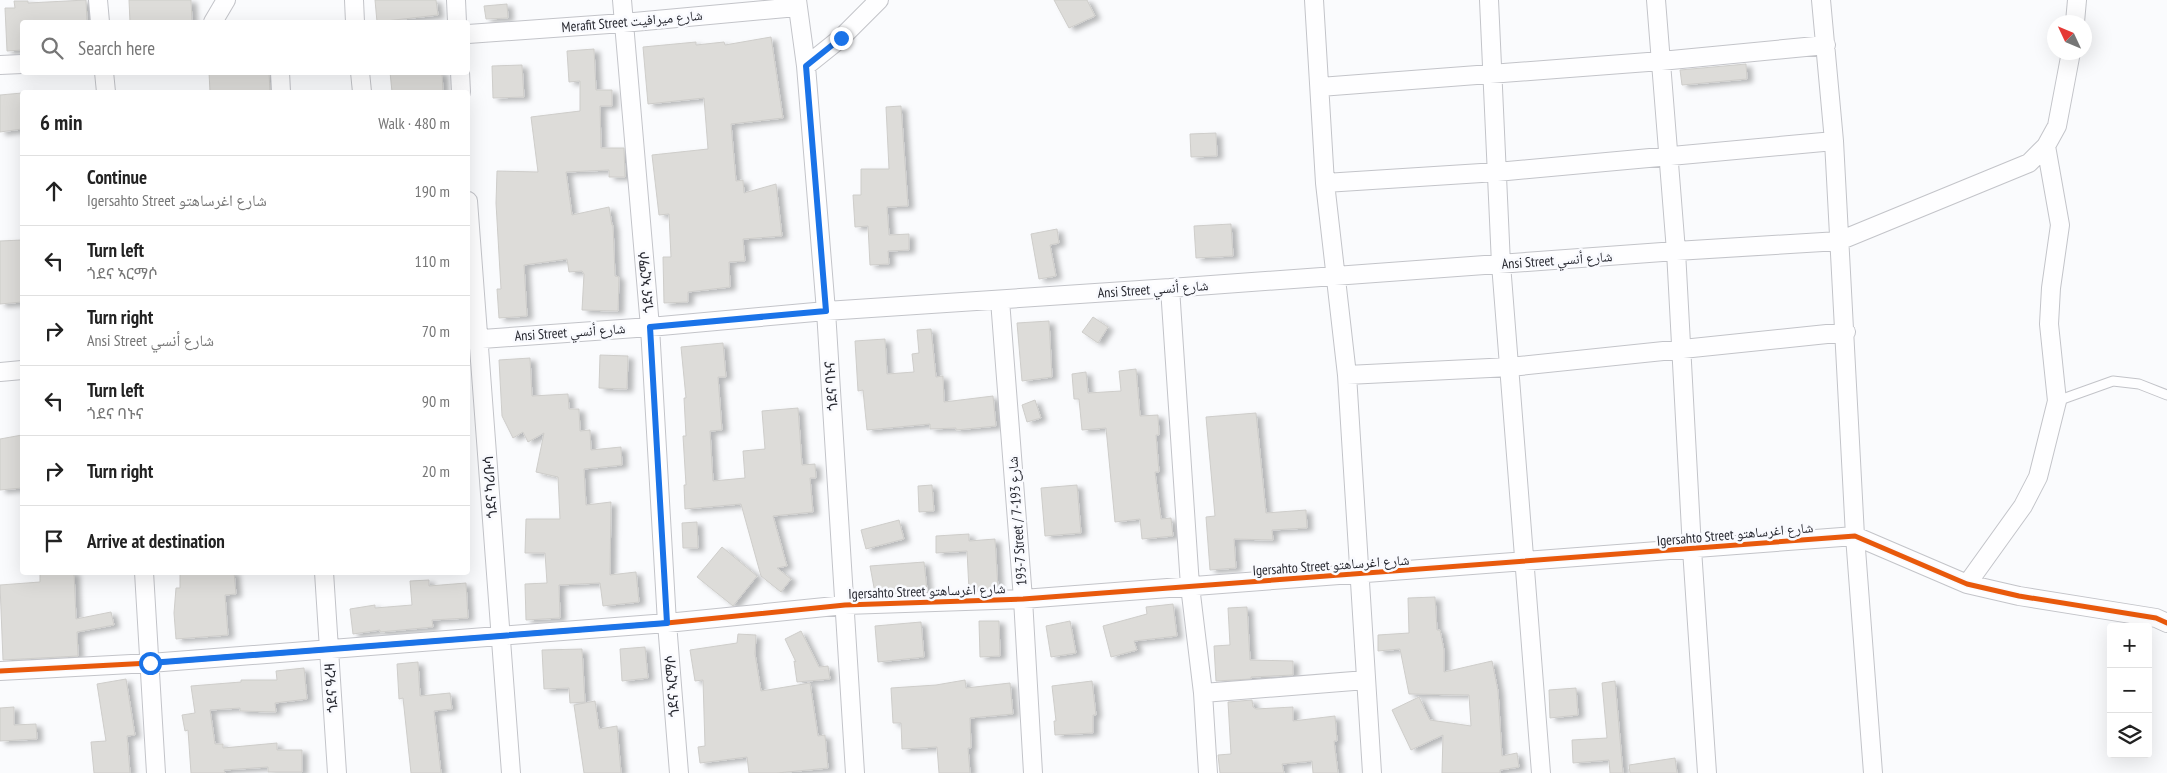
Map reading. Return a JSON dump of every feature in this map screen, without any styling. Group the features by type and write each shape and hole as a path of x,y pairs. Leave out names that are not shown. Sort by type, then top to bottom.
{"street":[{"path":"98,0 100,20"},
{"path":"213,20 226,0"},
{"path":"354,0 355,20"},
{"path":"456,0 457,20"},
{"name":"ጎደና ኣርማሶ","path":"622,0 650,327 667,623 679,773"},
{"path":"806,66 841,38 879,0"},
{"path":"1314,0 1325,183 1347,375 1372,773"},
{"path":"1488,0 1501,264 1541,773"},
{"path":"1656,0 1676,251 1692,549 1707,773"},
{"path":"1821,0 1834,141 1856,536 1873,773"},
{"path":"2076,15 2077,0"},
{"name":"Merafit Street شارع ميرافيت","path":"470,34 623,23 797,3"},
{"name":"ጎደና ባኑና","path":"797,3 806,66 826,311 856,773"},
{"path":"1320,87 1661,61 1826,45"},
{"name":"Ansi Street شارع أنسي","path":"474,339 650,327 826,311 1839,241 2029,163 2046,146 2057,126 2069,60"},
{"path":"0,65 20,64"},
{"path":"104,75 106,90"},
{"path":"280,75 281,90"},
{"path":"360,75 362,90"},
{"path":"460,75 461,90"},
{"path":"1325,183 1497,172 1834,141"},
{"path":"1967,584 2023,506 2038,476 2057,401 2050,324 2051,288 2060,226 2046,146"},
{"name":"ጎደና ካሪቡሳ","path":"470,250 474,339 511,773"},
{"path":"1170,288 1190,586 1203,693 1208,773"},
{"name":"193-7 Street / شارع 193-7","path":"1000,300 1023,599 1033,773"},
{"path":"1347,375 1510,367 1846,332"},
{"path":"0,372 20,370"},
{"path":"1856,536 1967,584 2019,596 2156,618 2167,623"},
{"name":"Igersahto Street شارع اغرساهتو","path":"0,671 150,663 667,623 845,605 1023,599 1856,536"},
{"path":"144,575 156,773"},
{"name":"ጎደና ዓረዛ","path":"324,575 337,773"},
{"path":"1203,693 1366,680"}],"lane":[{"path":"2057,401 2113,381 2139,384 2167,395"}],"building":[{"path":"86,0 87,20 20,20 20,50 7,51 5,8 15,8 14,1 28,1 28,3"},
{"path":"129,0 191,0 192,20 130,20"},
{"path":"375,0 436,0 438,15 377,20"},
{"path":"1054,0 1087,0 1095,16 1069,28"},
{"path":"507,4 508,18 486,19 484,6"},
{"path":"771,37 783,118 731,124 736,181 743,180 744,193 776,184 782,236 743,239 745,261 729,262 730,287 688,292 688,302 664,303 663,257 671,257 669,214 659,215 652,155 708,149 704,98 648,104 643,47 696,42 696,45 724,42 725,45"},
{"path":"594,49 596,90 612,90 612,106 600,106 601,148 624,148 625,177 609,177 609,170 566,172 572,215 609,207 613,225 615,276 619,277 618,311 582,310 584,274 582,271 569,272 567,259 524,265 527,316 499,318 497,289 501,289 496,203 497,171 538,172 531,117 580,111 580,81 569,82 567,51"},
{"path":"1746,64 1747,79 1682,85 1680,70"},
{"path":"522,65 524,97 493,98 492,66"},
{"path":"209,75 269,75 270,90 210,90"},
{"path":"390,75 442,75 443,90 392,90"},
{"path":"20,93 20,129 0,132 0,95"},
{"path":"901,106 908,206 887,207 889,235 909,234 909,250 888,251 889,264 870,265 868,226 855,227 853,195 861,195 861,169 889,169 886,107"},
{"path":"1216,133 1217,156 1191,157 1190,134"},
{"path":"1231,224 1233,256 1196,258 1194,226"},
{"path":"1057,229 1059,243 1050,245 1056,276 1039,279 1031,234"},
{"path":"20,240 20,302 0,304 0,241"},
{"path":"1093,317 1108,327 1098,343 1082,332"},
{"path":"1049,321 1052,377 1022,381 1017,323"},
{"path":"931,329 936,377 943,376 944,402 993,396 996,426 956,430 956,428 930,429 930,424 867,430 863,390 858,391 855,341 885,339 887,374 914,372 912,354 919,353 917,330"},
{"path":"723,343 726,377 718,377 722,430 710,431 713,481 745,478 743,451 765,449 762,411 798,408 802,465 815,464 816,478 810,478 813,512 773,516 787,566 777,568 791,579 781,592 761,576 741,504 685,509 684,485 686,485 683,436 686,436 684,398 686,398 681,347"},
{"path":"600,355 628,356 627,389 599,388"},
{"path":"530,358 532,396 568,394 569,409 579,409 580,431 590,430 591,450 621,447 622,465 584,469 586,505 611,502 610,575 636,572 639,602 603,606 600,583 559,585 560,618 526,620 525,584 547,583 545,553 525,553 526,519 560,519 558,477 536,472 544,433 528,442 523,432 513,438 502,416 499,360"},
{"path":"1136,369 1140,416 1158,415 1159,435 1156,435 1159,472 1155,472 1161,519 1171,518 1173,536 1142,539 1140,519 1115,522 1106,428 1082,430 1079,399 1074,399 1072,374 1086,372 1088,393 1121,391 1119,371"},
{"path":"1035,400 1041,418 1027,422 1022,405"},
{"path":"1256,413 1266,513 1306,510 1307,528 1272,530 1273,540 1234,539 1236,568 1210,570 1206,517 1215,516 1206,417"},
{"path":"20,435 20,488 0,490 0,439"},
{"path":"932,485 934,511 919,512 918,486"},
{"path":"1077,485 1081,533 1045,536 1041,488"},
{"path":"899,520 904,539 866,549 861,530"},
{"path":"697,522 698,548 683,548 682,523"},
{"path":"969,534 969,541 995,539 998,589 969,590 967,551 936,553 936,536"},
{"path":"722,547 757,576 733,606 697,577"},
{"path":"924,562 927,590 875,593 870,566"},
{"path":"40,575 74,575 76,619 111,612 114,625 77,632 78,656 3,660 0,585 40,582"},
{"path":"180,575 234,575 236,594 225,595 228,635 176,639 174,613 176,588 180,588"},
{"path":"429,580 429,586 466,583 468,618 432,620 433,627 380,632 380,630 353,634 350,609 375,605 375,608 412,605 410,581"},
{"path":"1435,597 1437,630 1440,630 1444,650 1444,672 1492,661 1498,691 1502,756 1517,753 1519,767 1500,770 1500,773 1442,773 1443,735 1411,750 1392,710 1419,697 1430,720 1471,726 1469,695 1409,694 1400,649 1378,651 1378,635 1409,633 1408,598"},
{"path":"1173,604 1177,636 1134,641 1137,650 1111,657 1103,626 1147,614 1146,607"},
{"path":"1247,607 1250,660 1293,661 1293,675 1216,681 1214,646 1230,645 1228,608"},
{"path":"979,621 999,621 1000,656 980,657"},
{"path":"1070,621 1076,653 1051,657 1046,626"},
{"path":"921,622 924,657 878,662 875,626"},
{"path":"801,631 819,667 828,666 830,679 797,682 794,661 796,662 785,639"},
{"path":"738,634 756,635 755,654 761,691 810,683 818,736 825,735 828,768 777,773 749,773 747,757 700,763 698,747 705,746 703,680 695,681 690,650 737,643"},
{"path":"645,647 648,678 622,681 620,649"},
{"path":"582,649 585,702 570,703 569,688 544,689 542,650"},
{"path":"418,662 420,696 450,693 452,709 434,711 441,773 411,773 403,698 399,699 397,664"},
{"path":"304,668 307,699 275,703 276,712 240,711 240,708 210,710 215,744 223,744 223,748 277,743 277,750 302,750 302,772 268,772 268,767 224,770 225,773 191,773 188,730 185,731 182,715 195,713 191,686 241,682 241,680 277,680 276,671"},
{"path":"126,679 135,735 127,736 130,773 94,773 91,742 106,741 97,684"},
{"path":"965,680 966,688 1010,683 1013,714 970,718 971,748 968,748 970,773 939,773 937,747 902,749 901,723 893,723 891,688 936,685"},
{"path":"1092,681 1096,715 1093,715 1093,733 1055,735 1054,721 1056,721 1052,686"},
{"path":"1615,681 1623,773 1610,773 1609,760 1573,763 1572,740 1607,738 1602,683"},
{"path":"1576,688 1578,715 1550,718 1549,690"},
{"path":"1252,700 1253,707 1256,709 1293,707 1293,721 1335,716 1337,741 1334,741 1338,773 1313,773 1312,761 1282,764 1284,773 1220,773 1218,755 1231,754 1228,702"},
{"path":"595,701 599,729 617,726 621,773 584,773 574,705"},
{"path":"14,707 14,725 36,724 37,739 0,741 0,708"},
{"path":"1675,758 1677,773 1630,773 1629,765"}],"cycle path":[{"path":"0,671 150,663 667,623 845,605 1023,599 1855,536 1967,584 2019,596 2156,618 2167,623"}],"route":[{"path":"150,663 667,623 650,327 826,311 806,66 841,38"}]}
